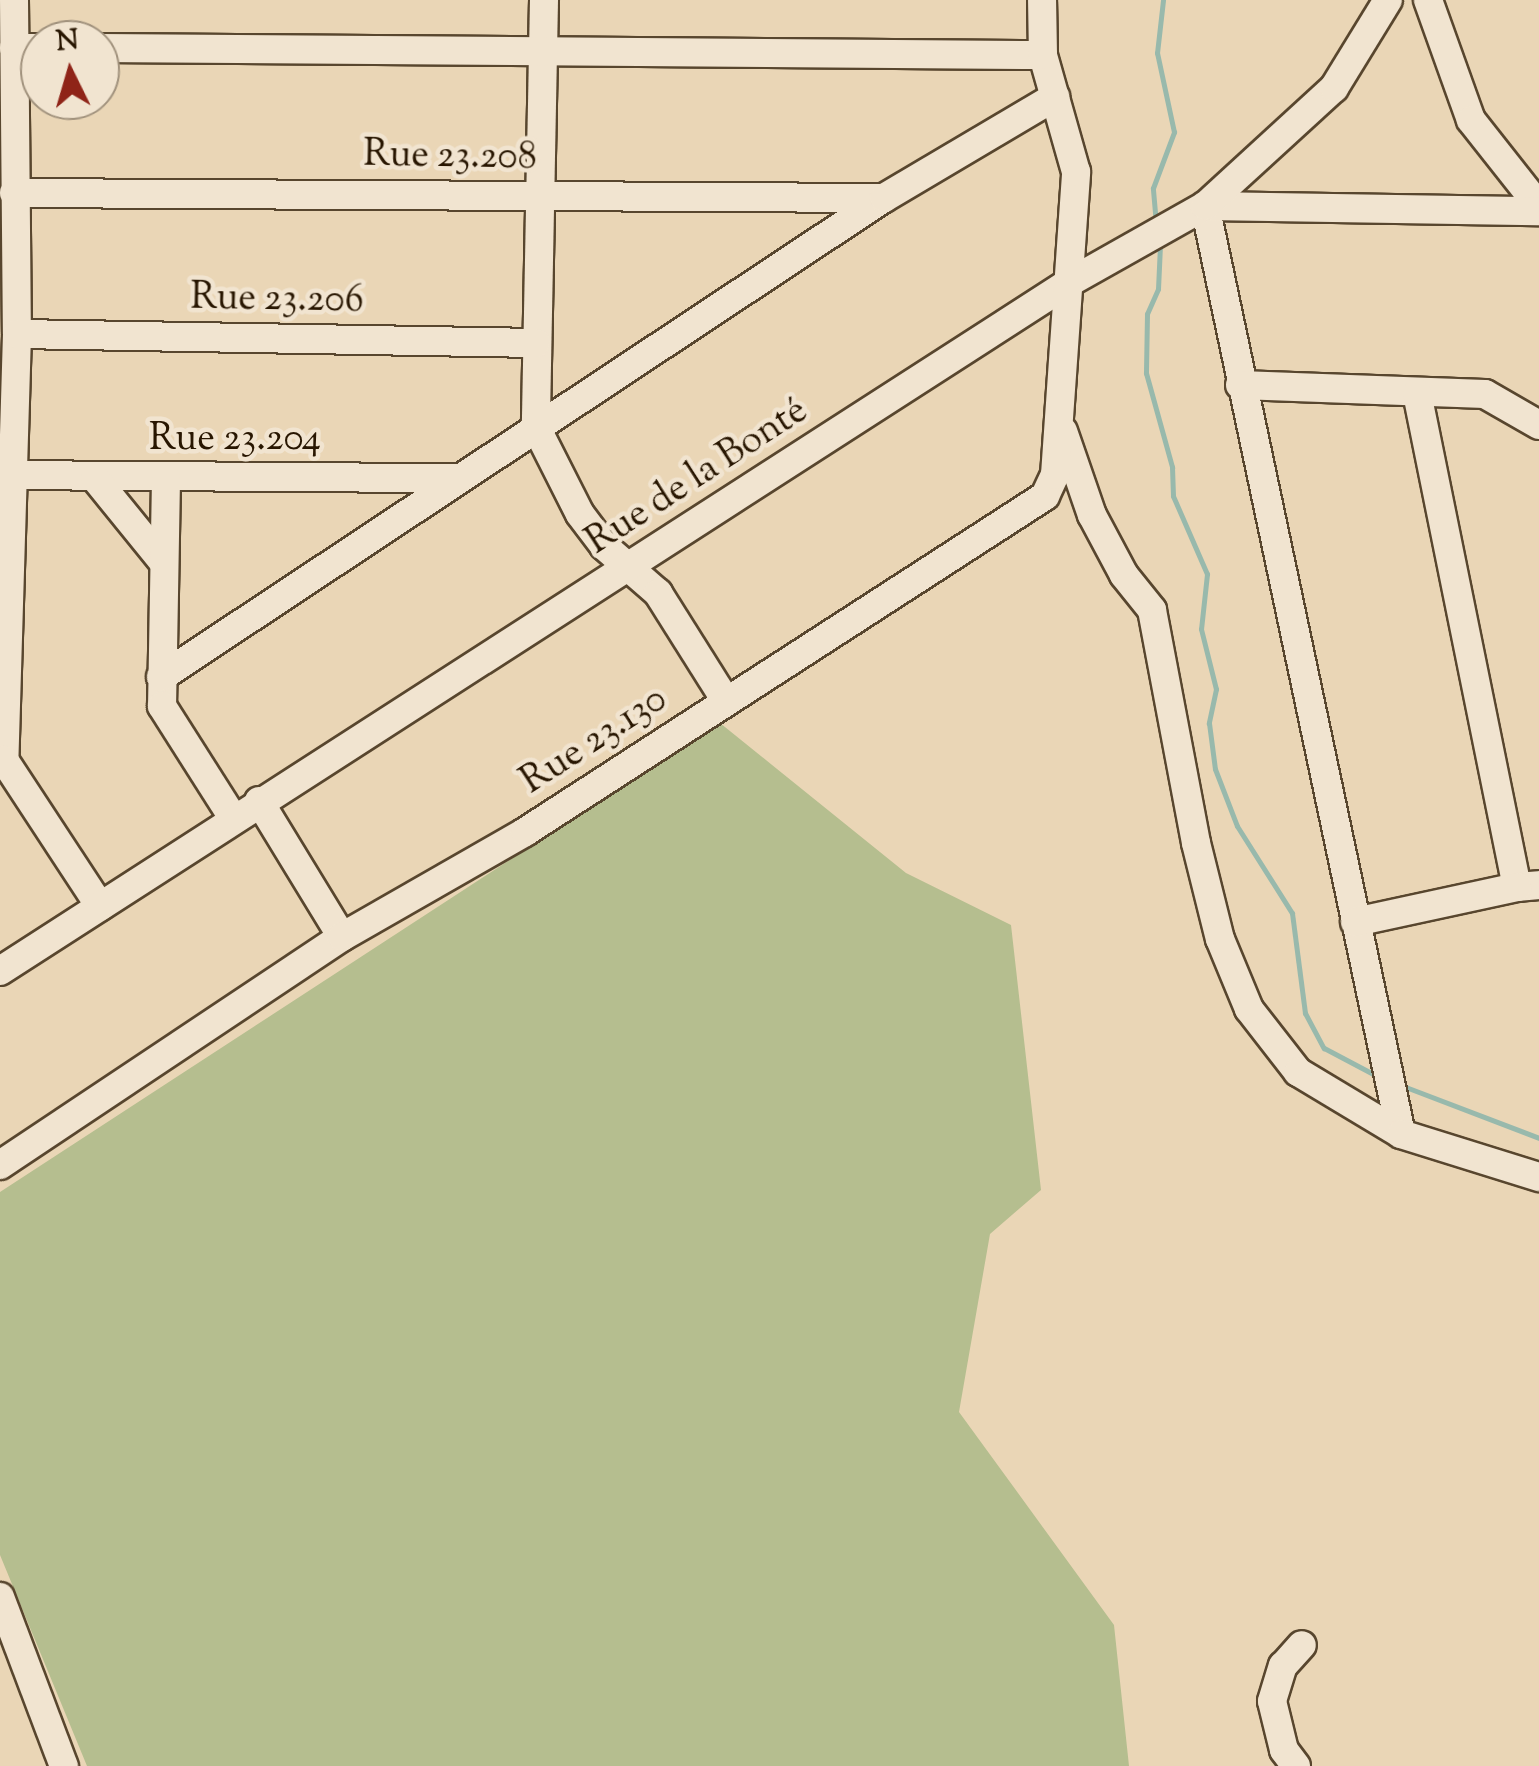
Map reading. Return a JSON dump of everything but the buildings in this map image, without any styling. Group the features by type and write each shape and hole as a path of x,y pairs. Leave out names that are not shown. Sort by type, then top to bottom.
{"street":[{"path":"544,0 536,197 536,427 580,514 604,546 632,566 658,593 726,701"},
{"name":"Rue 23.130","path":"0,1165 342,937 525,832 1034,507 1052,488 1076,172 1044,55 1042,0"},
{"name":"Rue de la Bonté","path":"0,971 1112,255 1197,208 1334,88 1388,0"},
{"path":"1428,0 1472,120 1539,208"},
{"path":"120,48 1044,55"},
{"path":"161,677 884,198 1054,97"},
{"path":"21,120 14,193 17,334 6,475 1,761 100,906"},
{"name":"Rue 23.208","path":"14,193 884,198"},
{"path":"1398,1124 1240,385 1197,208 1539,208"},
{"name":"Rue 23.206","path":"17,334 536,343"},
{"path":"1240,385 1500,397 1539,425"},
{"path":"1355,922 1528,886 1417,393"},
{"path":"1059,420 1092,515 1124,575 1152,610 1196,843 1220,939 1250,1008 1298,1072 1398,1124 1539,1177"},
{"name":"Rue 23.204","path":"6,475 457,478"},
{"path":"95,478 164,563"},
{"path":"166,479 162,706 233,818"},
{"path":"259,801 342,937"},
{"path":"0,1598 64,1766"},
{"path":"1296,1766 1284,1750 1272,1701 1284,1666 1302,1646"}],"green space":[{"path":"720,723 906,873 1011,925 1041,1190 990,1234 959,1412 1114,1625 1129,1766 87,1766 0,1555 0,1192"}],"waterway":[{"path":"1156,224 1153,188 1174,132 1157,53 1163,0"},
{"path":"1160,245 1158,289 1147,314 1146,373 1172,467 1173,496 1207,574 1201,629 1216,689 1209,723 1215,769 1237,826 1292,913 1305,1013 1324,1048 1379,1077"},
{"path":"1403,1086 1539,1138"}]}
